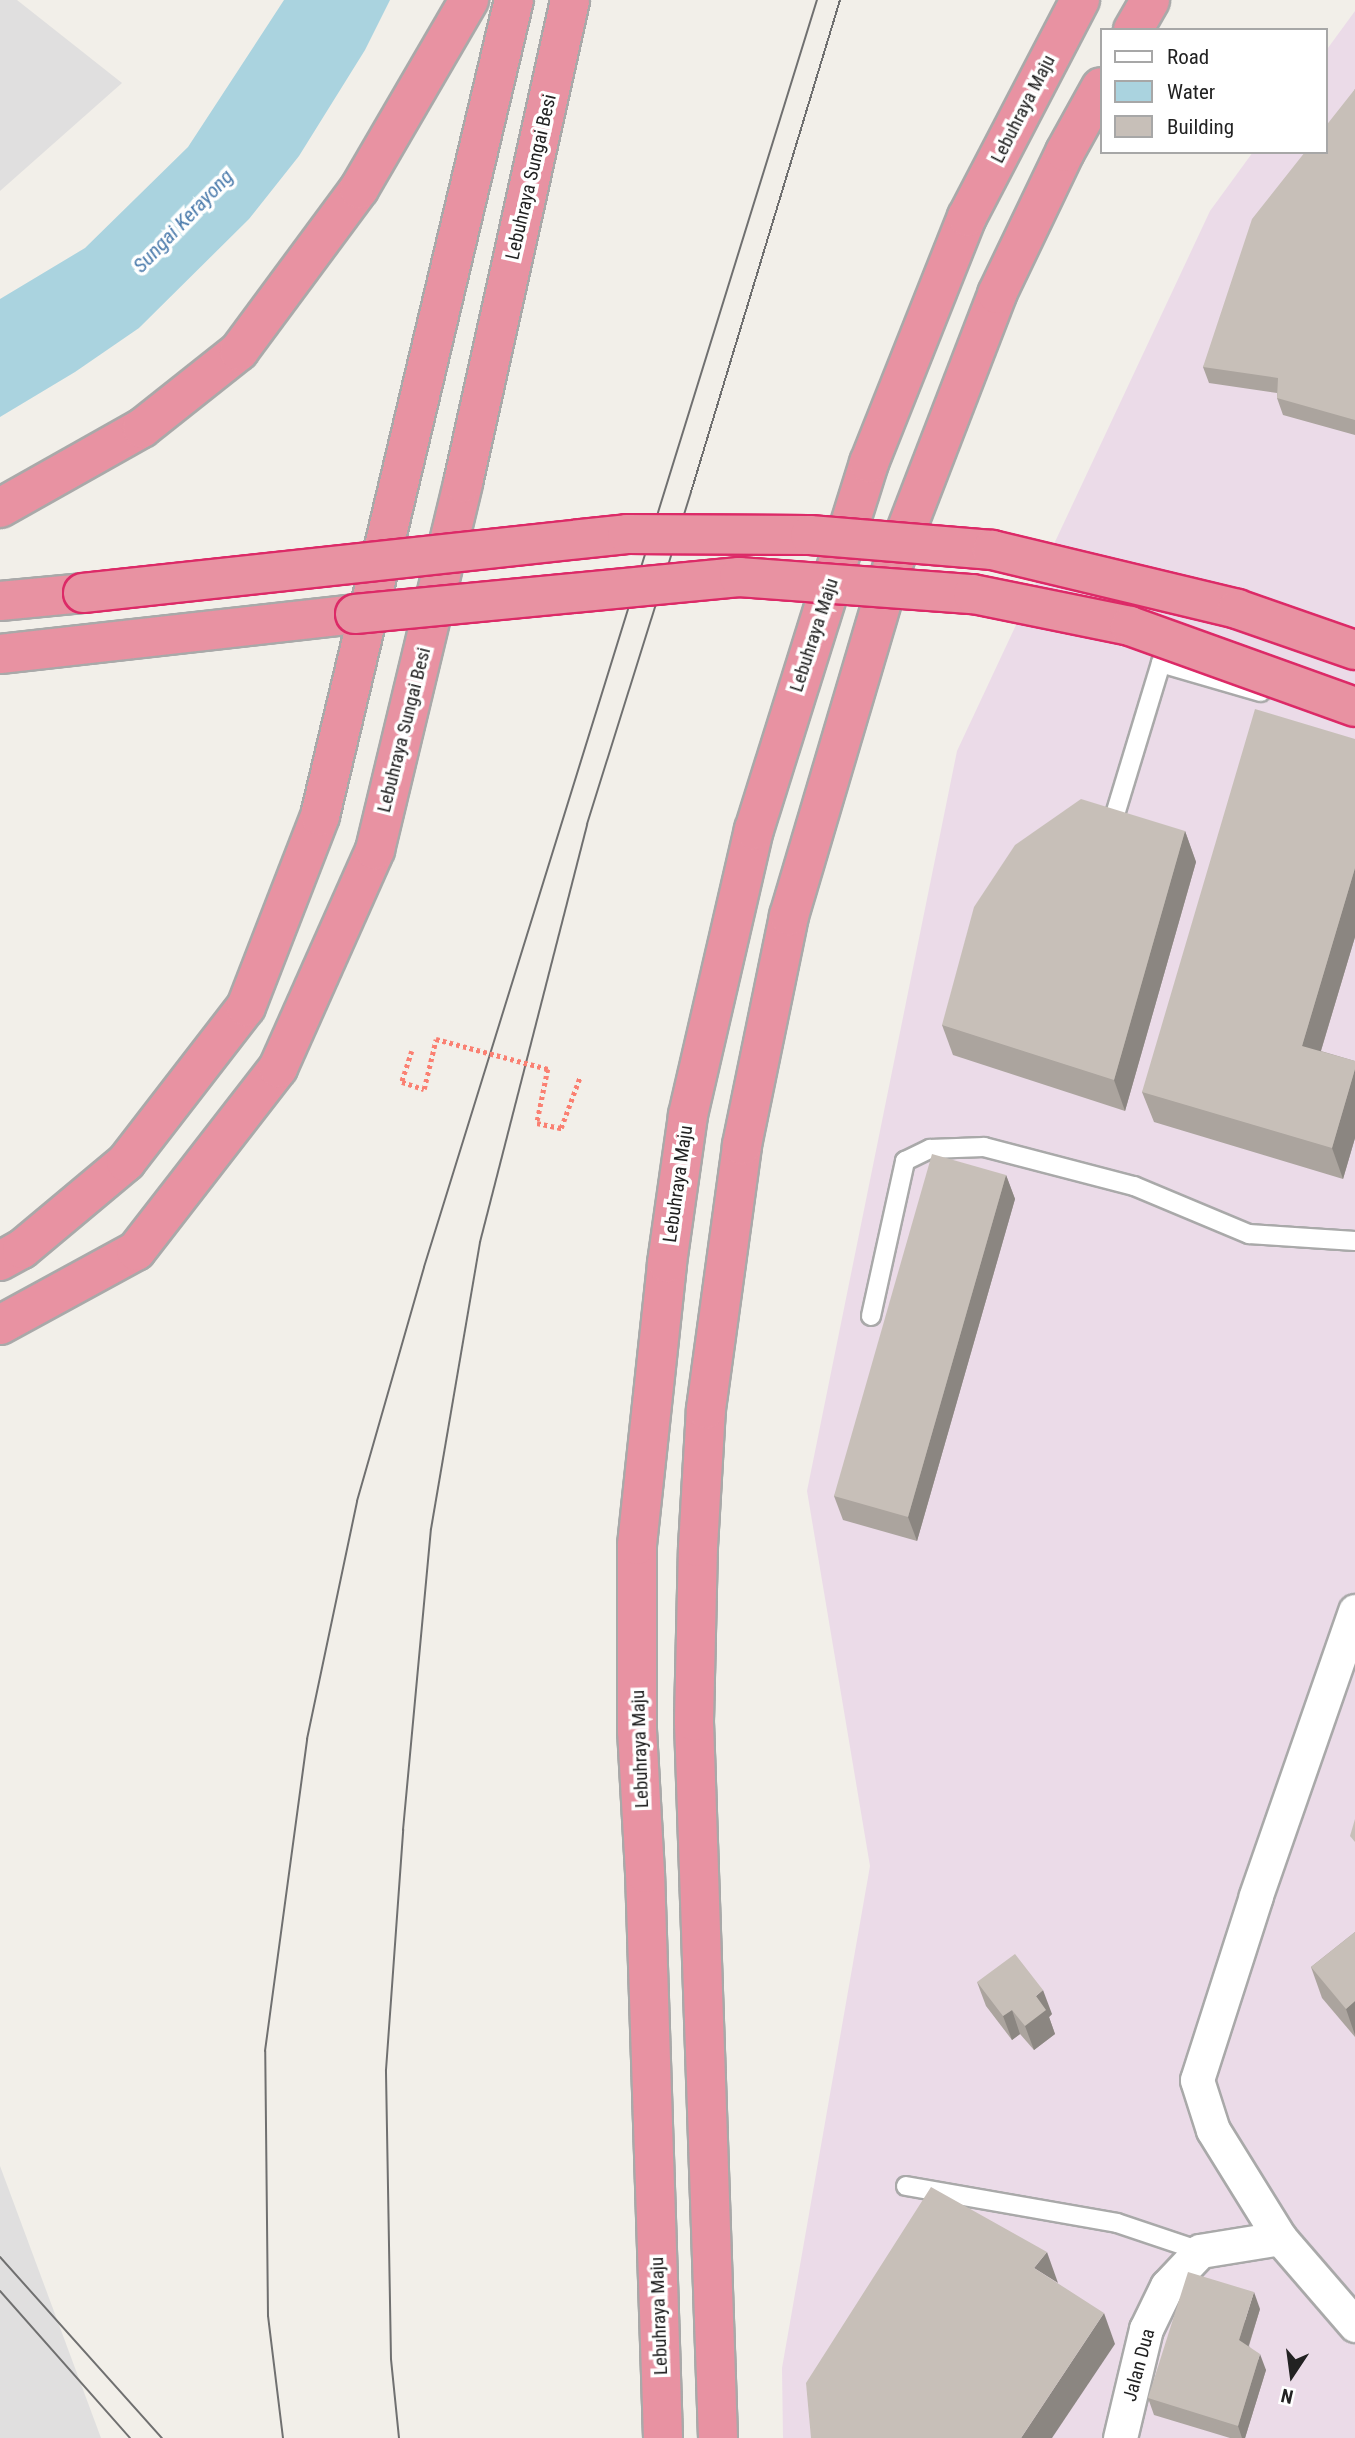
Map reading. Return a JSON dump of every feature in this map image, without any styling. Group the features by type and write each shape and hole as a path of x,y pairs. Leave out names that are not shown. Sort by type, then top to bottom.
{"highway":[{"path":"0,508 142,428 239,351 359,189 470,0"},
{"path":"0,1261 22,1249 126,1162 246,1007 320,816 514,0"},
{"name":"Lebuhraya Sungai Besi","path":"0,1325 136,1251 278,1068 375,850 463,483 570,0"},
{"name":"Lebuhraya Maju","path":"663,2438 645,1873 637,1731 637,1545 667,1263 688,1115 754,830 869,463 967,217 1080,0"},
{"path":"1134,28 1150,0"},
{"path":"718,2438 702,1897 694,1721 698,1547 706,1409 742,1145 789,916 895,559 997,294 1065,152 1100,89"},
{"path":"0,601 627,534 810,535 992,550 1237,609 1355,650"},
{"path":"0,654 355,614 738,577 973,594 1130,626 1355,707"}],"street":[{"path":"1355,1611 1256,1896 1197,2080 1213,2130 1280,2238 1355,2325"},
{"path":"1200,2251 1280,2238"},
{"name":"Jalan Dua","path":"1120,2438 1146,2329 1167,2286 1200,2251"}],"lane":[{"path":"1110,833 1161,663 1355,719"},
{"path":"871,1316 905,1161 930,1149 984,1147 1134,1186 1249,1234 1355,1241"},
{"path":"906,2186 1117,2223 1200,2251"}],"path":[{"path":"412,1051 402,1082 424,1089 436,1039 548,1069 537,1123 561,1128 580,1077"}],"shaded area":[{"path":"0,0 17,0 122,83 0,191"},
{"path":"1355,11 1355,2438 783,2438 782,2368 870,1866 807,1491 957,751 1210,211 1252,154 1327,154 1327,49"},
{"path":"0,2166 101,2438 0,2438"}],"water":[{"name":"Sungai Kerayong","path":"284,0 390,0 365,50 299,156 249,219 139,328 75,372 0,417 0,299 85,248 188,147"}],"building":[{"path":"1355,89 1355,420 1277,398 1278,378 1203,367 1252,219 1303,154 1327,154 1327,124"},
{"path":"1255,709 1355,739 1355,868 1302,1046 1355,1061 1332,1148 1142,1092"},
{"path":"1081,799 1185,831 1114,1080 942,1025 974,907 1015,845"},
{"path":"932,1154 1006,1175 908,1517 834,1496"},
{"path":"1355,1819 1355,1842 1350,1836"},
{"path":"1355,1932 1355,2001 1346,2009 1311,1967"},
{"path":"1015,1954 1043,1990 1036,1996 1046,2010 1025,2026 1012,2010 1003,2016 977,1982"},
{"path":"931,2187 1047,2252 1034,2268 1104,2313 1021,2438 811,2438 806,2383"},
{"path":"1188,2272 1254,2292 1239,2340 1260,2354 1238,2426 1148,2398"}],"tram line":[{"path":"283,2438 268,2316 265,2051 307,1739 357,1501 424,1267 817,0"},
{"path":"399,2438 391,2359 386,2070 403,1830 431,1529 480,1242 587,824 840,0"},
{"path":"0,2257 162,2438"},
{"path":"0,2291 130,2438"}]}
